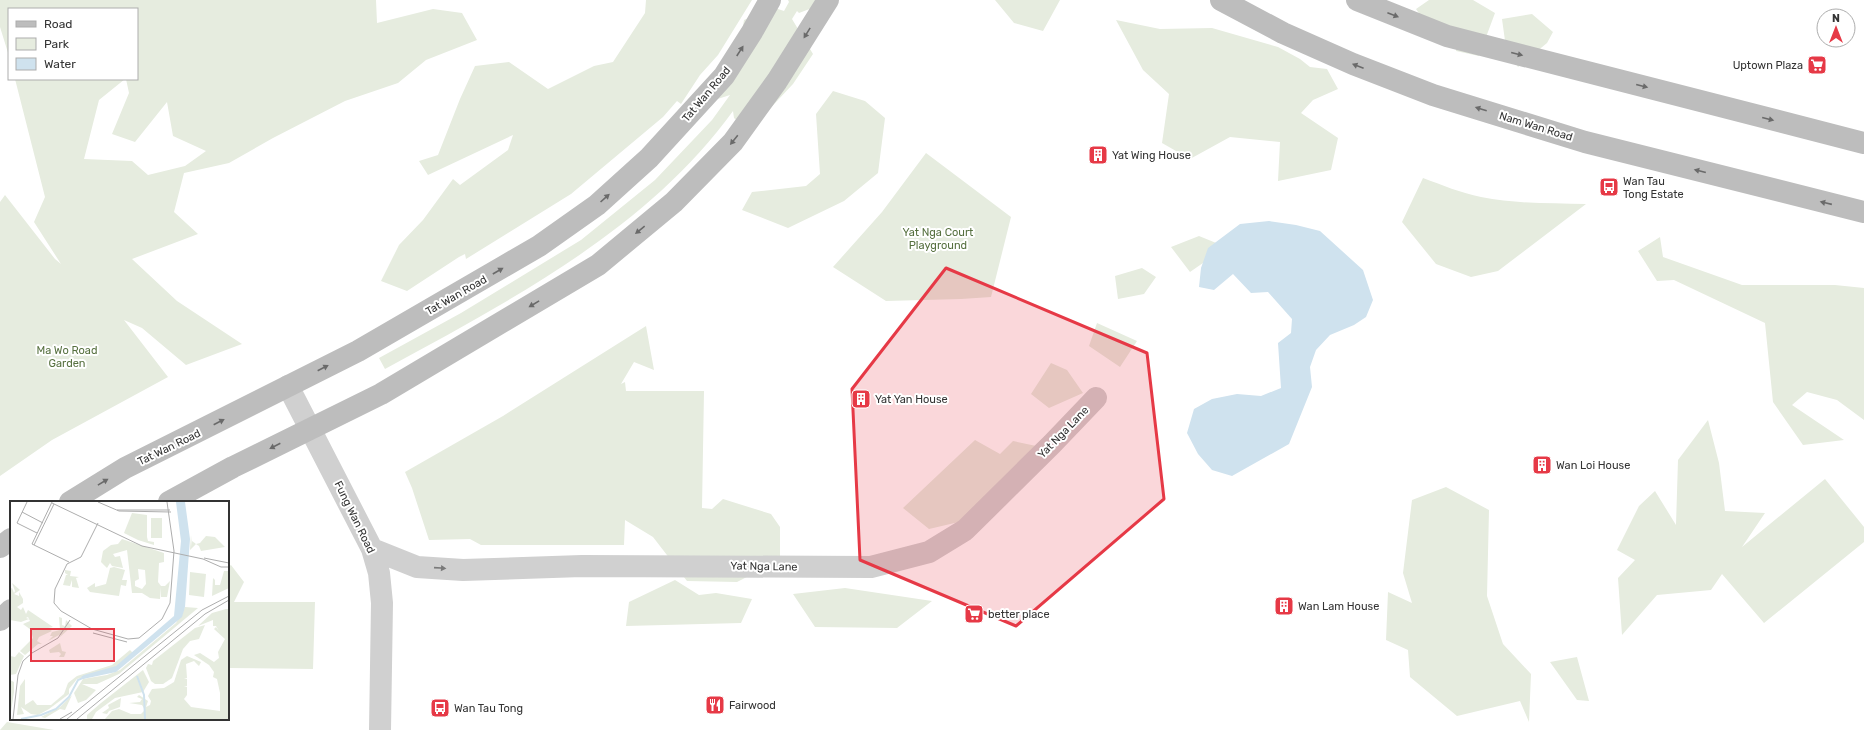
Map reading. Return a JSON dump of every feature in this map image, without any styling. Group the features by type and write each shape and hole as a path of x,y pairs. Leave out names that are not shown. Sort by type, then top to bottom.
{"main road":[{"name":"Tat Wan Road","path":"72,501 125,468 358,351 539,246 598,205 649,158 724,76 770,0"},
{"path":"171,501 233,467 381,394 592,269 674,202 733,142 777,81 828,0"},
{"name":"Nam Wan Road","path":"1221,0 1283,33 1353,64 1433,95 1585,142 1864,212"},
{"path":"1357,0 1447,36 1864,143"},
{"path":"0,547 10,540"},
{"path":"0,620 10,611"}],"street":[{"name":"Fung Wan Road","path":"288,386 372,549 379,573 382,603 380,730"},
{"name":"Yat Nga Lane","path":"372,549 416,567 463,570 582,566 871,567 905,560 929,552 966,530 1096,398"}],"highlighted area":[{"path":"946,268 1147,353 1164,499 1016,626 860,560 852,389"}],"green space":[{"name":"Ma Wo Road Garden","path":"0,0 376,0 377,23 433,9 462,13 477,40 426,60 398,83 345,101 273,138 229,163 184,173 174,212 198,234 132,259 177,301 242,344 186,365 142,328 124,320 168,377 52,440 0,476 0,202 5,195 55,259 61,264 34,222 45,197 15,80 124,80 99,100 84,159 132,161 148,175 185,166 206,151 173,136 167,102 135,142 112,134 129,93 126,80 138,80 138,8 8,8 8,53 0,27"},
{"path":"646,0 752,0 718,55 700,75 681,104 677,101 663,117 571,194 466,259 465,254 459,257 407,291 381,281 399,245 423,220 453,179 460,185 508,150 513,135 428,175 419,161 438,155 475,66 509,62 548,89 594,66 613,62 645,13"},
{"path":"788,0 833,0 799,13 797,11 792,19 813,54 793,84 749,131 734,118 733,111 699,153 660,192 618,227 574,259 528,288 385,369 379,358 461,313 581,240 655,180 712,120 730,95 696,106 739,50 744,20 772,7 784,11 789,2"},
{"path":"995,0 1060,0 1043,31 1014,23"},
{"path":"1429,0 1473,0 1495,13 1479,56 1456,51 1457,34 1425,22 1416,9"},
{"path":"1532,14 1553,32 1547,43 1518,67 1506,48 1502,19"},
{"path":"1116,20 1160,29 1212,28 1278,47 1300,59 1310,67 1327,69 1338,89 1313,100 1301,113 1338,138 1331,170 1278,181 1280,142 1230,137 1190,159 1162,143 1169,94 1143,70"},
{"path":"833,91 865,101 885,118 878,173 844,201 788,228 742,210 752,192 806,186 820,174 816,114"},
{"name":"Yat Nga Court Playground","path":"926,153 1011,217 991,297 886,301 833,267 882,212"},
{"path":"1423,178 1452,189 1481,197 1534,203 1586,204 1498,271 1471,277 1436,264 1402,222"},
{"path":"1199,236 1226,247 1190,272 1171,247"},
{"path":"1660,237 1663,257 1742,285 1835,285 1864,288 1864,420 1837,400 1807,392 1792,405 1844,440 1803,445 1773,402 1765,323 1674,280 1657,281 1638,251"},
{"path":"1142,268 1156,277 1144,294 1118,299 1115,276"},
{"path":"1097,323 1137,341 1120,367 1089,346"},
{"path":"646,326 654,370 634,362 621,384 625,382 626,391 704,391 702,508 712,509 723,499 771,514 780,527 780,560 737,582 687,581 653,537 625,520 624,545 481,545 470,539 429,540 412,488 405,472 503,416"},
{"path":"1051,363 1067,370 1083,393 1049,408 1031,394"},
{"path":"1708,420 1719,463 1725,511 1765,513 1742,547 1825,479 1864,527 1864,542 1764,623 1722,574 1711,590 1657,595 1622,635 1618,578 1635,560 1617,550 1639,506 1655,491 1676,525 1678,460"},
{"path":"975,440 1000,454 1013,441 1041,447 997,513 929,529 903,508"},
{"path":"1446,487 1489,510 1487,596 1503,644 1531,674 1529,722 1520,701 1457,716 1410,677 1408,650 1386,640 1388,592 1412,603 1403,573 1412,500"},
{"path":"231,565 244,582 234,602 315,602 313,669 229,668 229,566"},
{"path":"675,580 699,595 716,593 752,599 741,623 626,626 629,602"},
{"path":"845,588 932,601 897,628 815,627 793,594"},
{"path":"1577,657 1589,701 1577,700 1550,662"},
{"path":"7,722 54,730 0,730"}],"water":[{"path":"1269,221 1296,225 1320,231 1363,270 1373,300 1366,317 1354,325 1330,335 1316,350 1310,367 1312,387 1289,444 1232,476 1212,470 1198,454 1187,433 1194,409 1212,399 1237,394 1261,396 1281,388 1278,343 1291,333 1292,319 1268,292 1251,293 1233,274 1214,290 1199,287 1201,268 1208,248 1240,224"}],"place":[{"name":"Uptown Plaza","path":"1817,65"},
{"name":"Yat Wing House","path":"1098,155"},
{"name":"Wan Tau Tong Estate","path":"1609,187"},
{"name":"Yat Yan House","path":"861,399"},
{"name":"Wan Loi House","path":"1542,465"},
{"name":"Wan Lam House","path":"1284,606"},
{"name":"better place","path":"974,614"},
{"name":"Fairwood","path":"715,705"},
{"name":"Wan Tau Tong","path":"440,708"}]}
